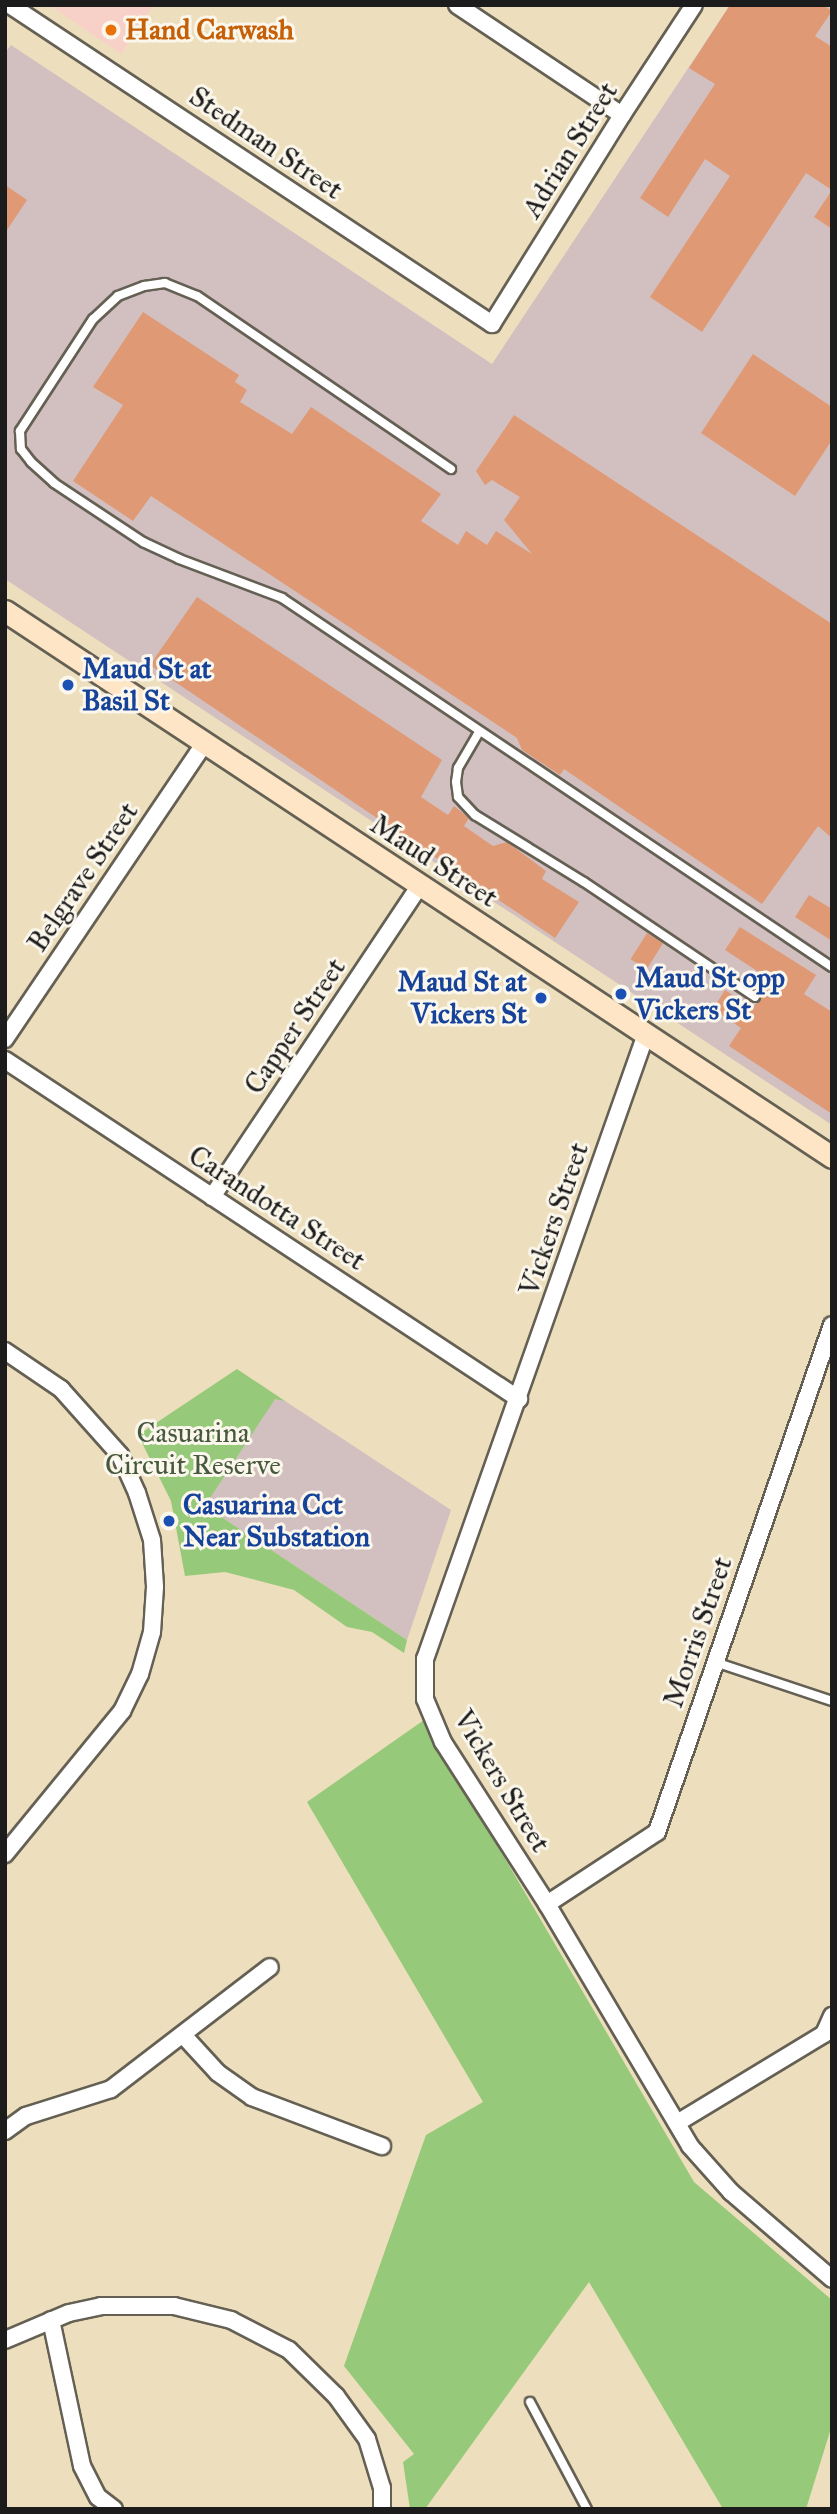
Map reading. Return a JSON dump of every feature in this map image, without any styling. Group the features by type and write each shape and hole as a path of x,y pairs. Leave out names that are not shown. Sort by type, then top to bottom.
{"main road":[{"name":"Maud Street","path":"5,611 832,1157"}],"street":[{"name":"Stedman Street","path":"10,5 492,324"},
{"path":"457,5 622,115"},
{"name":"Adrian Street","path":"492,324 694,5"},
{"name":"Belgrave Street","path":"5,1040 204,744"},
{"name":"Capper Street","path":"212,1197 420,885"},
{"name":"Vickers Street","path":"646,1034 425,1659 425,1699 443,1742 547,1904 690,2146 731,2192 832,2278"},
{"name":"Carandotta Street","path":"5,1060 519,1399"},
{"name":"Morris Street","path":"547,1904 657,1832 832,1325"},
{"path":"5,1351 61,1389 120,1455 137,1493 152,1540 155,1587 152,1632 140,1674 122,1711 5,1854"},
{"path":"5,2131 26,2116 111,2089 270,1968"},
{"path":"677,2123 824,2034 832,2016"},
{"path":"184,2036 218,2073 252,2097 382,2146"},
{"path":"5,2340 51,2320 101,2306 174,2306 231,2320 289,2350 336,2396 367,2439 382,2488 382,2509"},
{"path":"51,2320 82,2466 98,2497 114,2509"}],"lane":[{"path":"451,469 197,296 165,284 144,286 118,296 93,319 20,431 21,449 54,483 143,542 179,559 282,598 832,967"},
{"path":"478,732 458,768 456,782 458,797 475,815 584,882 755,997"},
{"path":"715,1662 832,1701"},
{"path":"530,2402 587,2509"}],"shaded area":[{"name":"Hand Carwash","path":"49,5 154,5 121,54"},
{"path":"730,5 832,5 832,1125 5,579 5,53 11,45 492,364"},
{"path":"275,1398 285,1401 451,1510 407,1640 205,1506"}],"green space":[{"name":"Casuarina Circuit Reserve","path":"237,1369 285,1401 275,1399 205,1506 407,1640 404,1653 372,1632 347,1627 294,1590 225,1572 185,1576 171,1501 138,1435"},
{"path":"424,1720 694,2182 832,2300 832,2425 806,2509 723,2509 589,2282 425,2509 410,2509 403,2462 414,2454 344,2366 426,2135 483,2102 307,1802"}],"building":[{"path":"730,5 823,5 832,11 815,36 832,47 832,190 806,173 702,332 650,297 730,176 705,159 668,217 640,198 715,84 689,68"},
{"path":"5,185 27,200 5,233"},
{"path":"832,190 832,229 814,217"},
{"path":"143,312 239,375 235,382 247,390 240,402 292,434 311,407 441,494 421,521 458,545 466,531 487,545 496,531 532,554 504,520 520,497 492,480 485,485 476,471 514,415 832,624 832,838 818,826 762,904 564,769 560,775 522,750 517,738 151,496 133,521 73,481 123,405 93,387"},
{"path":"753,354 832,407 832,440 795,496 701,433"},
{"path":"197,597 442,760 421,797 448,815 454,806 469,818 464,826 493,846 507,842 546,871 542,879 579,902 555,938 150,665"},
{"path":"809,895 832,909 832,941 795,917"},
{"path":"740,927 816,975 804,994 832,1012 832,1114 729,1046 741,1028 713,1009 725,990 753,1008 771,980 725,950"},
{"path":"647,933 663,943 647,969 631,959"}],"place":[{"name":"Hand Carwash","path":"111,30"},
{"name":"Maud St at Basil St","path":"68,685"},
{"name":"Maud St opp Vickers St","path":"621,994"},
{"name":"Maud St at Vickers St","path":"541,998"},
{"name":"Casuarina Cct Near Substation","path":"169,1521"}]}
